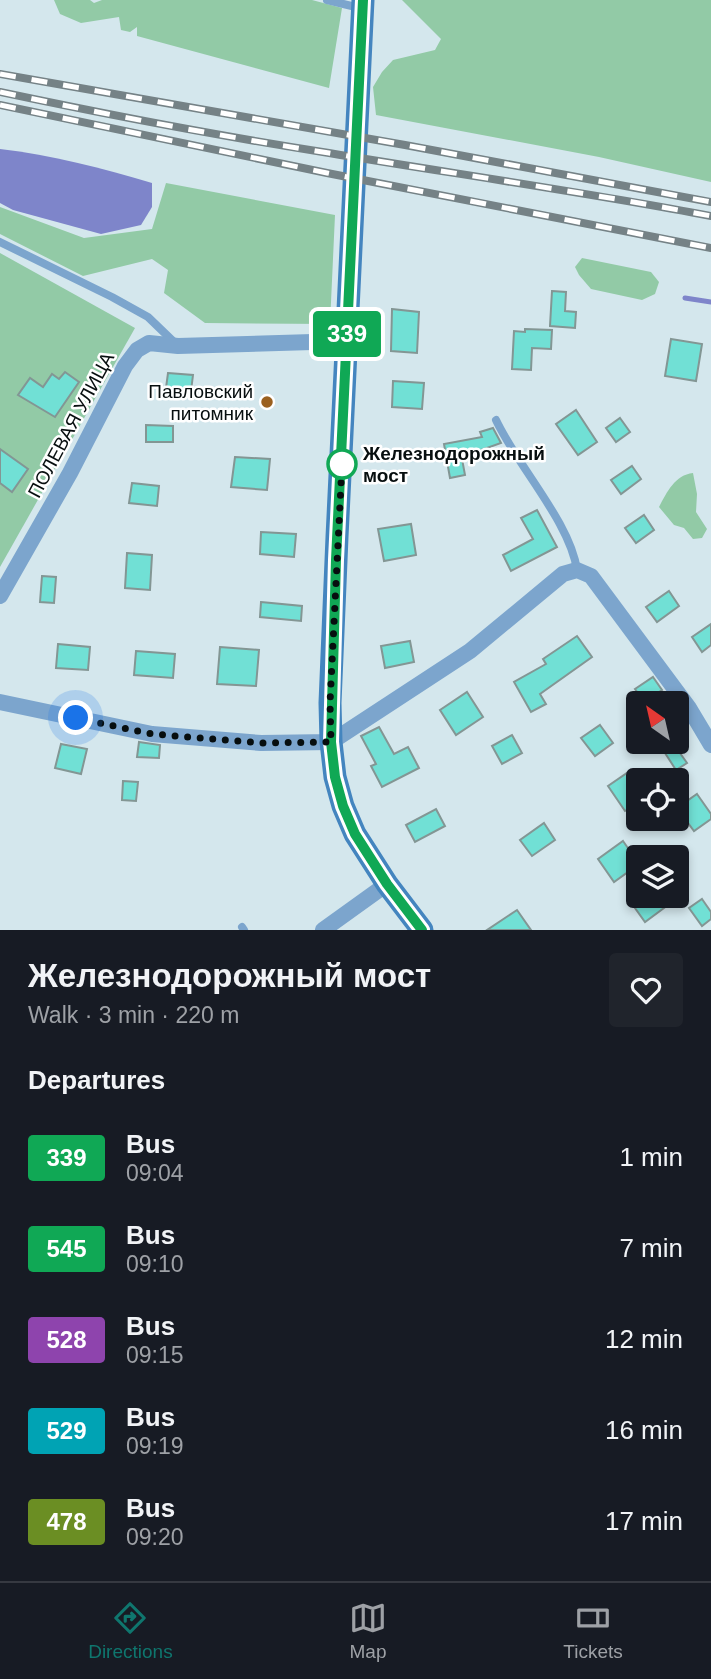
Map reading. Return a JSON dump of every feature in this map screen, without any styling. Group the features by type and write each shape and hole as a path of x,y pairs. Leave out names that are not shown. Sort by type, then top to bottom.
{"main road":[{"path":"363,4 331,676 331,742 335,777 355,834 387,884 422,930"}],"street":[{"name":"ПОЛЕВАЯ УЛИЦА","path":"0,596 70,473 125,366 137,350 149,343 178,346 346,341"},
{"path":"0,702 152,734 261,743 331,742 470,651 570,572 591,576 689,708 711,745"},
{"path":"323,930 387,884"}],"lane":[{"path":"327,0 363,4"},
{"path":"0,242 148,317 178,346"},
{"path":"496,420 520,465 562,527 575,557 570,572"}],"green space":[{"path":"54,0 90,0 94,3 102,0 312,0 342,8 329,88 137,36 137,27 130,32 121,30 119,17 81,23 60,14"},
{"path":"402,0 711,0 711,182 599,157 376,115 373,87 382,72 393,60 435,50 441,39"},
{"path":"166,183 335,215 330,324 205,323 164,293 168,270 152,259 83,276 0,234 0,207 84,238 152,229"},
{"path":"0,253 135,328 0,567"},
{"path":"582,258 651,272 659,282 655,294 642,300 591,289 575,267"},
{"path":"693,473 697,494 696,512 707,529 702,538 693,539 684,528 674,525 659,507 676,481"}],"water":[{"path":"0,149 77,163 152,183 152,207 141,225 101,234 13,210 0,203"}],"building":[{"path":"552,291 566,292 565,311 576,312 575,328 550,326"},
{"path":"392,309 419,312 417,353 391,351"},
{"path":"525,329 552,330 551,349 532,348 531,370 512,369 514,331 525,332"},
{"path":"671,339 702,344 696,381 665,376"},
{"path":"65,372 79,382 55,417 18,395 30,378 43,387 52,374 59,379"},
{"path":"168,373 193,375 191,391 166,388"},
{"path":"393,381 424,383 422,409 392,407"},
{"path":"576,410 597,442 578,455 556,424"},
{"path":"620,418 630,432 616,442 606,428"},
{"path":"146,425 173,426 173,442 146,442"},
{"path":"493,428 501,443 462,459 465,475 450,478 444,444 482,437 480,432"},
{"path":"0,449 28,469 12,492 0,483"},
{"path":"235,457 270,459 267,490 231,487"},
{"path":"632,466 641,479 621,494 611,480"},
{"path":"132,483 159,486 157,506 129,503"},
{"path":"537,510 557,547 511,571 503,555 533,539 521,518"},
{"path":"644,515 654,530 636,543 625,528"},
{"path":"411,524 416,555 384,561 378,529"},
{"path":"261,532 296,534 294,557 260,554"},
{"path":"127,553 152,555 150,590 125,588"},
{"path":"42,576 56,577 54,603 40,602"},
{"path":"669,591 679,606 657,622 646,607"},
{"path":"261,602 302,606 301,621 260,617"},
{"path":"711,624 711,645 702,652 692,637"},
{"path":"577,636 592,657 540,694 546,704 531,712 514,682 546,664 543,659"},
{"path":"410,641 414,662 385,668 381,646"},
{"path":"58,644 90,647 88,670 56,668"},
{"path":"220,647 259,650 256,686 217,684"},
{"path":"136,651 175,654 173,678 134,675"},
{"path":"653,677 662,690 636,691 635,689"},
{"path":"467,692 483,717 456,735 440,710"},
{"path":"600,725 613,743 595,756 581,738"},
{"path":"379,727 394,754 408,747 419,768 382,787 371,766 376,764 361,736"},
{"path":"512,735 522,753 502,764 492,746"},
{"path":"139,742 160,745 159,758 137,757"},
{"path":"61,744 87,749 81,774 55,768"},
{"path":"666,754 681,754 687,763 675,768"},
{"path":"626,774 626,810 625,811 608,786"},
{"path":"123,781 138,782 136,801 122,800"},
{"path":"697,794 711,814 711,819 694,831 689,824 689,800"},
{"path":"436,809 445,826 415,842 406,825"},
{"path":"544,823 555,840 532,856 520,840"},
{"path":"623,841 626,845 626,873 614,882 598,859"},
{"path":"702,899 711,912 711,919 702,926 689,908"},
{"path":"635,908 664,908 645,922"},
{"path":"517,910 531,930 487,930"}],"waterway":[{"path":"685,298 711,302"}],"railway":[{"path":"0,74 711,202"},
{"path":"0,92 247,140 711,216"},
{"path":"0,105 327,173 711,248"}],"bus line":[{"name":"339","path":"363,0 336,560 331,742 335,777 355,834 370,860 422,930"}],"place":[{"name":"Павловский питомник","path":"267,402"},
{"name":"Железнодорожный мост","path":"342,464"}],"route":[{"path":"76,718 152,734 261,743 331,742 330,703 342,464"}]}
